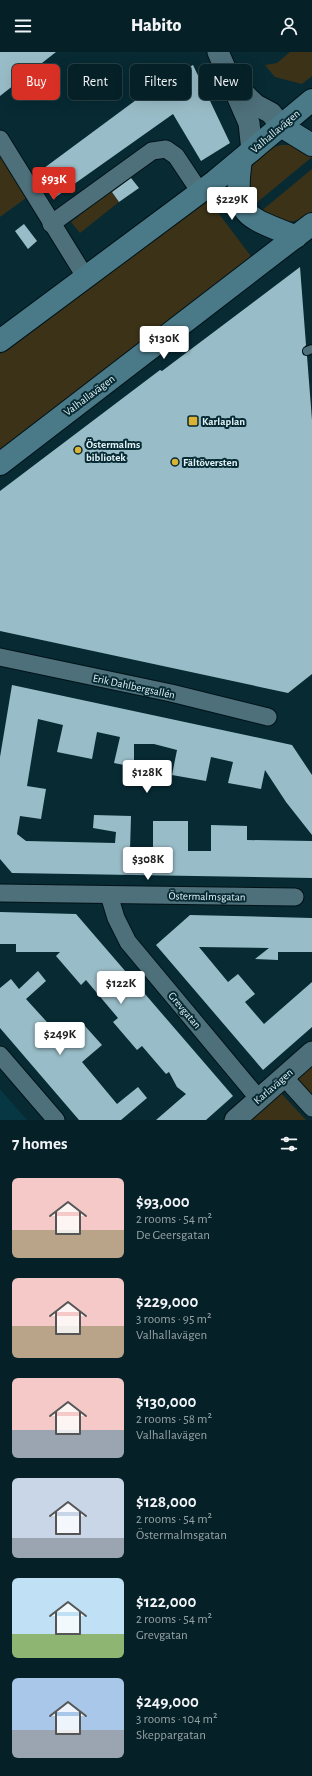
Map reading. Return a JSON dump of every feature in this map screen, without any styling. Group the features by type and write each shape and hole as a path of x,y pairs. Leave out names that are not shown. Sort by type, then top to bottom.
{"main road":[{"name":"Valhallavägen","path":"1,339 86,278 200,192 312,100"},
{"path":"281,126 312,145"},
{"path":"246,155 237,185 238,194 244,210 265,226 307,231"},
{"name":"Valhallavägen","path":"0,464 307,231"}],"street":[{"path":"218,52 224,64"},
{"path":"240,100 251,130 246,155"},
{"path":"250,100 256,106 271,113 281,126"},
{"path":"0,139 51,224 86,278"},
{"path":"51,224 152,151 166,149 176,156 200,192"},
{"name":"Erik Dahlbergsallén","path":"0,657 171,693 268,717"},
{"name":"Östermalmsgatan","path":"0,894 295,897"},
{"name":"Grevgatan","path":"109,895 116,918 128,942 259,1099"},
{"name":"Karlavägen","path":"234,1120 312,1052"},
{"path":"0,1055 56,1120"},
{"path":"284,1077 312,1108"}],"shaded area":[{"path":"290,52 312,52 312,76 302,84 275,77 265,65 277,63"},
{"path":"292,145 312,155 312,157 254,205 248,193 250,168 253,163 272,147"},
{"path":"0,155 26,198 0,217"},
{"path":"312,169 312,212 299,220 286,221 260,212"},
{"path":"130,176 131,178 112,192 119,202 80,233 71,222"},
{"path":"207,198 253,259 0,449 0,354"},
{"path":"312,1064 312,1095 297,1078"},
{"path":"0,1089 27,1120 0,1120"},
{"path":"280,1092 306,1120 247,1120"}],"building":[{"path":"0,52 56,52 41,64 12,64 12,87 0,96"},
{"path":"193,65 199,78 199,100 210,100 230,143 201,161 173,114 53,199 36,174 136,100 191,100 191,66"},
{"path":"131,178 139,188 119,202 112,192"},
{"path":"24,224 37,241 28,249 15,231"},
{"name":"Fältöversten","path":"300,267 306,345 302,351 303,355 307,356 312,420 312,674 288,693 0,631 0,491 160,370 162,371"},
{"path":"12,685 292,745 312,775 312,835 286,802 265,770 261,789 228,783 233,762 211,757 206,781 172,775 177,750 154,744 134,744 134,767 114,763 120,737 97,732 92,759 57,752 63,725 38,719 27,786 46,789 41,819 20,816 17,834 26,841 115,843 116,832 93,828 94,815 131,816 130,850 153,850 153,821 188,821 188,851 211,851 211,825 247,826 247,840 312,841 312,878 12,873 0,859 0,757"},
{"path":"0,912 76,914 233,1096 206,1120 156,1120 186,1094 177,1087 169,1072 166,1074 142,1046 137,1050 113,1022 118,1018 86,980 81,985 56,956 60,952 16,952 16,944 0,944"},
{"path":"190,915 312,918 312,952 278,952 278,960 255,959 269,948 199,947 228,982 238,974 255,994 245,1002 264,1024 312,982 312,1027 263,1070 156,945"},
{"path":"38,971 46,981 26,999 66,1043 85,1026 102,1045 82,1062 117,1104 138,1087 147,1098 121,1120 79,1120 0,1028 0,988 11,979 19,989"}],"place":[{"name":"Karlaplan","path":"193,421"},
{"name":"Östermalms bibliotek","path":"78,450"},
{"name":"Fältöversten","path":"175,462"}]}
